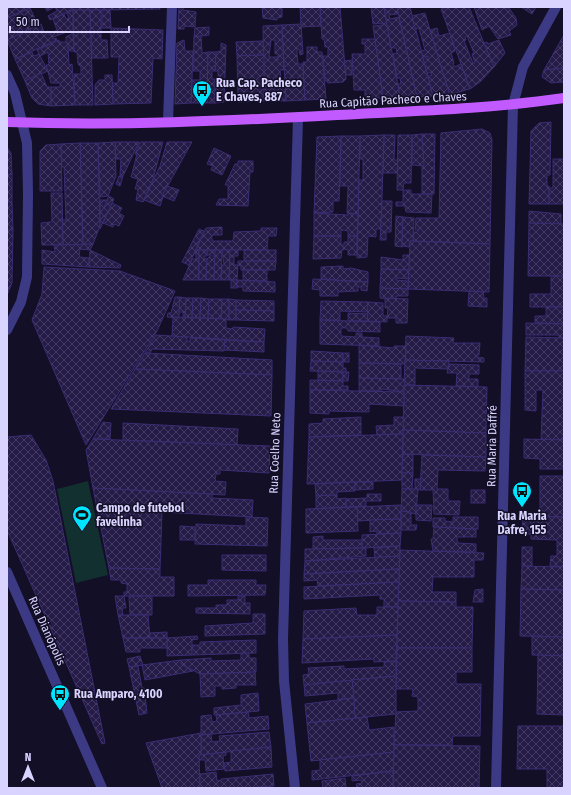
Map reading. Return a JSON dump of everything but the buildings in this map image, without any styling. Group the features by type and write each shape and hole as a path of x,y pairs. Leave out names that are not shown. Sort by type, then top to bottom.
{"main road":[{"name":"Rua Capitão Pacheco e Chaves","path":"7,122 168,122 298,118 513,105 564,98"}],"street":[{"path":"168,122 172,7"},
{"name":"Rua Maria Daffré","path":"496,788 513,105 523,67 556,7"},
{"path":"7,75 15,93 27,143 28,194 27,277 21,302 7,330"},
{"name":"Rua Coelho Neto","path":"295,788 284,681 283,639 298,118"},
{"name":"Rua Dianópolis","path":"7,572 102,788"}],"green space":[{"name":"Campo de futebol favelinha","path":"88,481 108,575 76,583 57,489"}],"place":[{"name":"Rua Cap. Pacheco E Chaves, 887","path":"202,107"},
{"name":"Rua Maria Dafre, 155","path":"522,508"},
{"name":"Campo de futebol favelinha","path":"82,532"},
{"name":"Rua Amparo, 4100","path":"60,711"}]}
